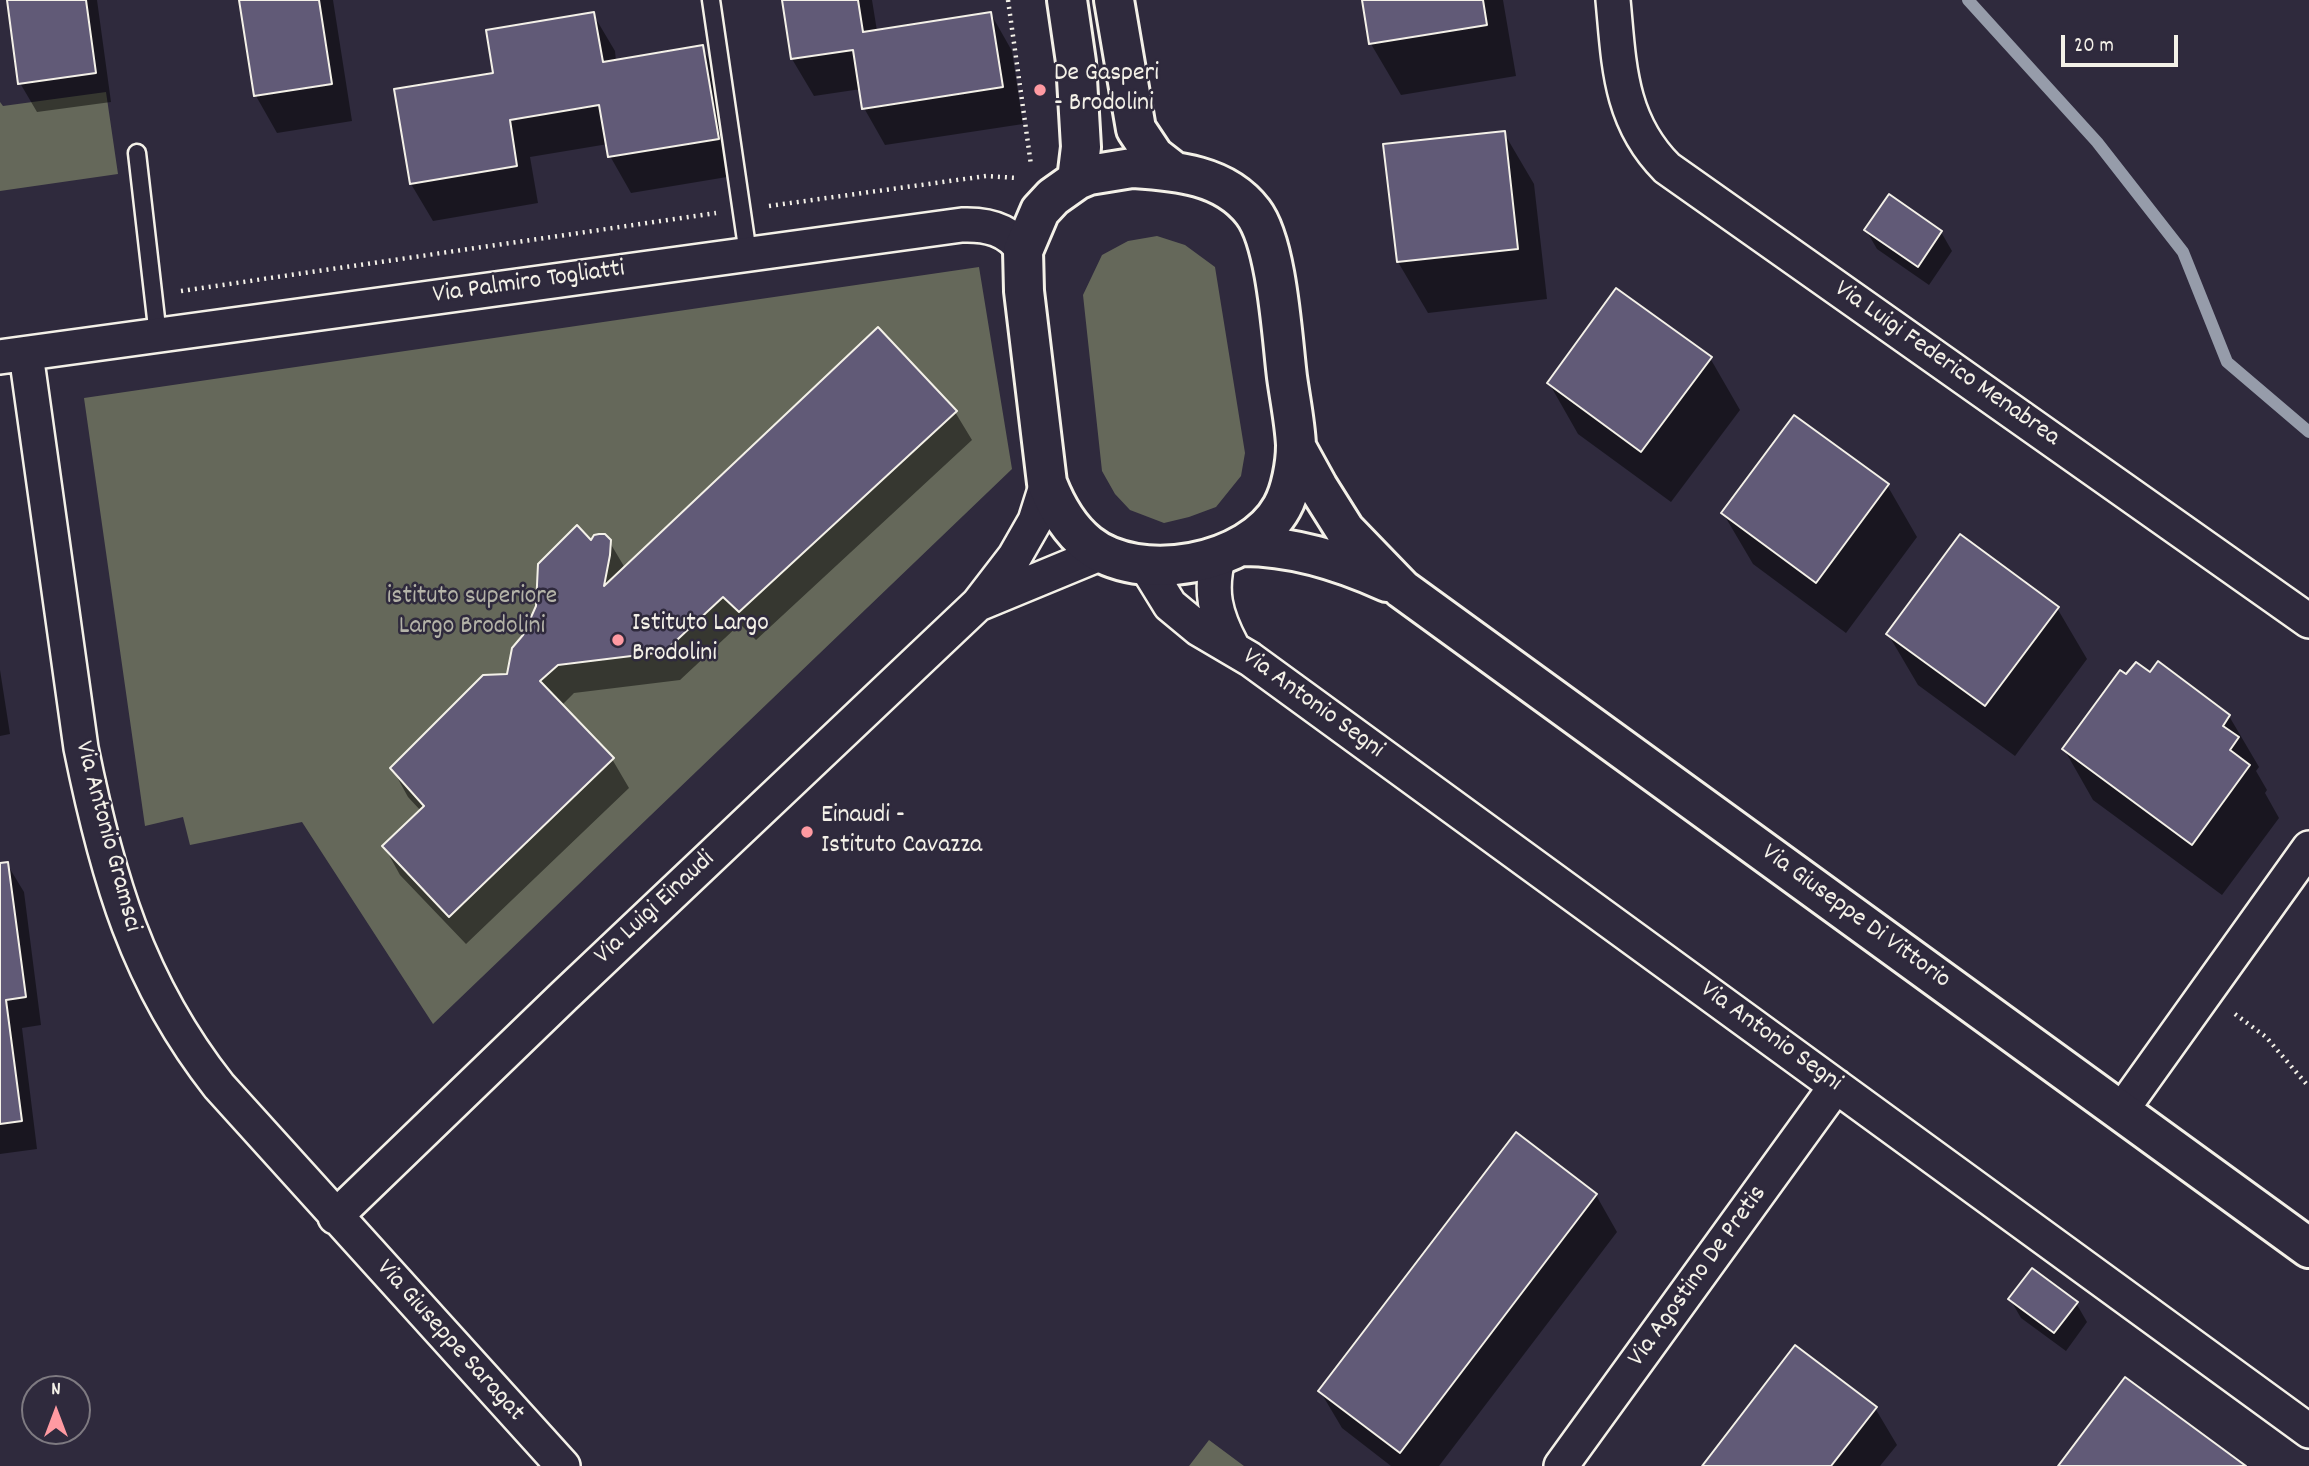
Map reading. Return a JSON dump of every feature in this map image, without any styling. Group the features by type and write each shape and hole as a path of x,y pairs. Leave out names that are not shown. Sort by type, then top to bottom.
{"street":[{"path":"1067,0 1076,62 1081,147 1077,180"},
{"path":"1114,0 1136,130 1154,156 1172,170"},
{"name":"Via Luigi Federico Menabrea","path":"1613,0 1621,79 1632,117 1640,135 1659,160 1676,176 2309,621"},
{"path":"1102,553 1088,544 1069,524 1047,483 1024,291 1023,250 1040,211 1053,197 1089,175 1132,168 1172,170 1213,181 1230,191 1254,213 1263,232 1275,275 1296,447 1292,480 1282,507 1266,528 1231,551"},
{"name":"Via Palmiro Togliatti","path":"13,356 972,225 1002,231 1011,236 1023,250"},
{"name":"Via Antonio Gramsci","path":"13,356 41,476 90,795 117,898 137,951 168,1013 197,1059 335,1217"},
{"name":"Via Giuseppe Di Vittorio","path":"1296,447 1345,530 1402,589 2309,1248"},
{"name":"Via Luigi Einaudi","path":"335,1217 978,604 1015,556 1035,521 1047,483"},
{"name":"Via Giuseppe Di Vittorio","path":"1102,553 1146,566 1171,565 1231,551 1279,547 1329,559 1402,589"},
{"name":"Via Antonio Segni","path":"1231,551 1214,573 1213,594 1218,615 1232,646"},
{"name":"Via Luigi Einaudi","path":"978,604 1102,553"},
{"name":"Via Antonio Segni","path":"1146,566 1170,605 1199,629 1232,646 2309,1431"},
{"path":"2121,1111 2309,848"},
{"name":"Via Agostino De Pretis","path":"1561,1466 1836,1086"},
{"name":"Via Giuseppe Saragat","path":"335,1217 563,1466"}],"lane":[{"path":"711,0 748,254"},
{"path":"137,153 158,336"}],"path":[{"path":"1007,0 1030,174"},
{"path":"154,298 197,288 741,209 986,176 1023,178"},
{"path":"2206,992 2266,1037 2309,1087"}],"green space":[{"path":"106,92 118,174 0,191 0,102 3,106"},
{"path":"1157,236 1185,245 1215,267 1245,453 1241,476 1216,507 1164,523 1130,510 1115,494 1102,471 1083,295 1102,255 1128,241"},
{"name":"istituto superiore Largo Brodolini","path":"979,267 1012,469 433,1024 302,822 190,845 183,817 145,826 84,398"},
{"path":"1209,1440 1244,1466 1189,1466"}],"building":[{"path":"7,0 86,0 96,73 18,84"},
{"path":"239,0 319,0 332,84 254,96"},
{"path":"782,0 858,0 863,32 991,12 1003,87 862,109 853,50 791,59"},
{"path":"1362,0 1483,0 1487,25 1369,44"},
{"path":"594,12 603,62 703,45 719,139 608,157 599,105 510,120 517,166 410,184 394,89 493,73 486,30"},
{"path":"1505,131 1518,249 1397,262 1383,144"},
{"path":"1889,194 1942,231 1918,267 1864,230"},
{"path":"1616,288 1712,357 1641,452 1547,383"},
{"name":"Istituto Largo Brodolini","path":"878,327 957,411 739,612 723,597 664,652 558,665 540,681 614,758 449,917 382,846 424,806 390,768 483,675 507,674 512,648 523,635 536,606 538,564 577,525 591,540 594,535 605,534 611,540 604,586"},
{"path":"1794,415 1889,484 1816,583 1721,513"},
{"path":"1960,534 2059,607 1985,706 1886,634"},
{"path":"2158,661 2230,715 2223,726 2239,737 2230,750 2250,765 2192,845 2062,749 2120,670 2126,674 2136,662 2150,672"},
{"path":"8,862 26,997 6,1000 22,1121 0,1124 0,863"},
{"path":"1516,1132 1597,1194 1400,1453 1318,1391"},
{"path":"2032,1268 2078,1302 2054,1333 2008,1299"},
{"path":"1795,1345 1877,1407 1831,1466 1702,1466"},
{"path":"2125,1377 2246,1466 2058,1466"}],"waterway":[{"path":"1968,0 2097,142 2183,252 2227,362 2309,432"}],"place":[{"name":"De Gasperi - Brodolini","path":"1040,90"},
{"name":"Istituto Largo Brodolini","path":"618,640"},
{"name":"Einaudi - Istituto Cavazza","path":"807,832"}]}
